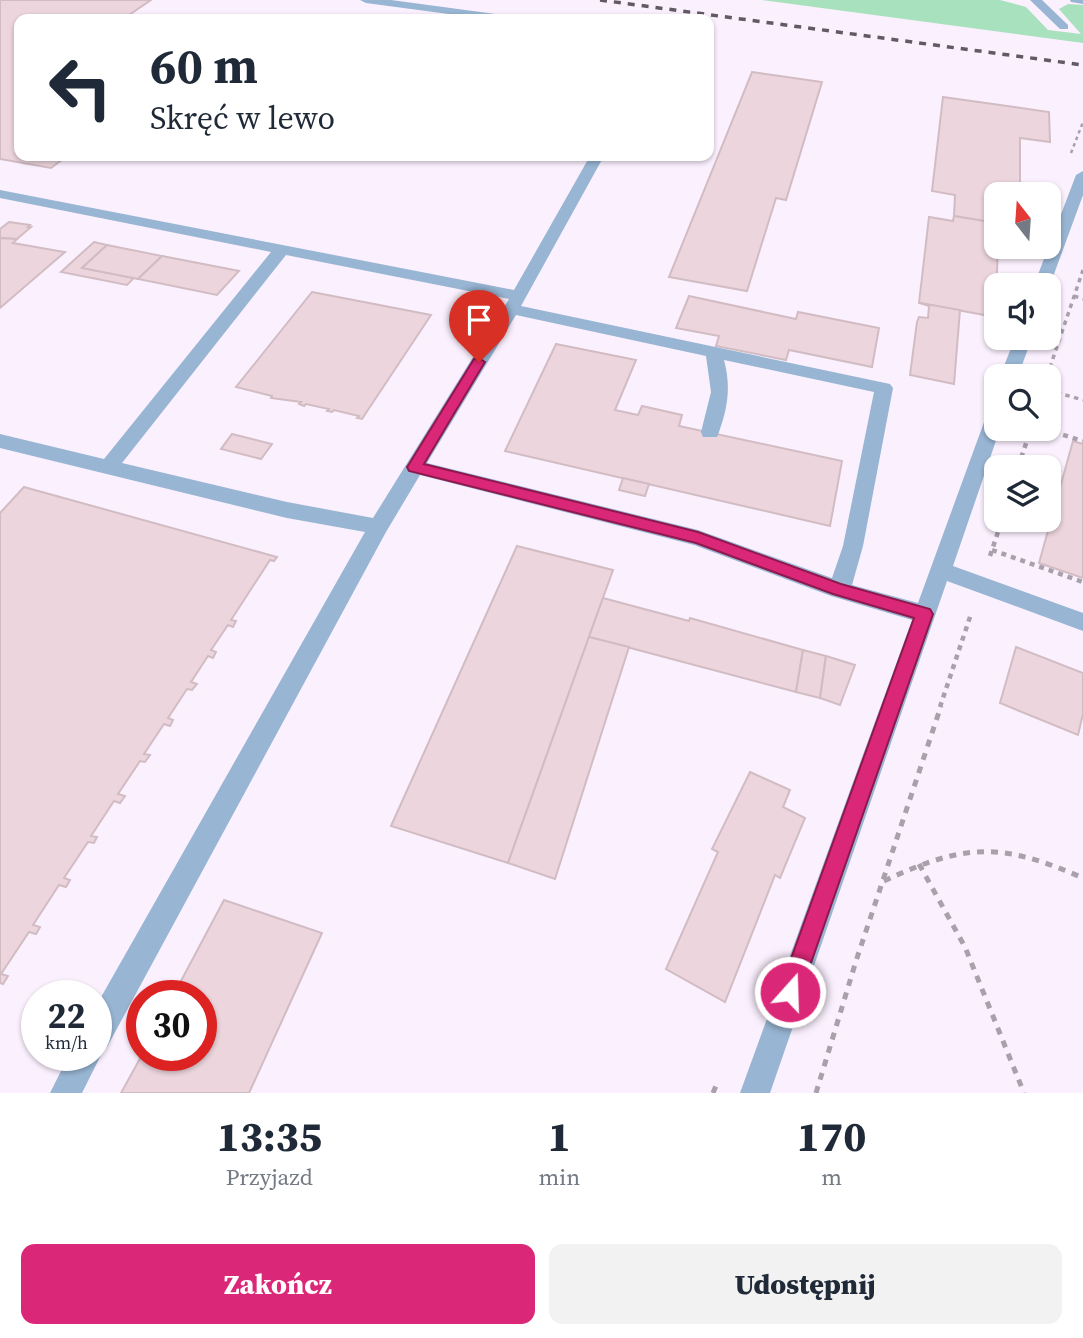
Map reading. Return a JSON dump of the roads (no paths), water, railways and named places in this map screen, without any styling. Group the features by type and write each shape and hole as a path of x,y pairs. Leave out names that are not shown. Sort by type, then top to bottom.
{"street":[{"path":"366,0 472,14"},
{"path":"1036,0 1063,27"},
{"path":"1075,0 1083,1"},
{"path":"112,1008 378,527 515,302 594,161"},
{"path":"1046,273 1083,175"},
{"path":"0,194 282,249 713,351 884,388 853,545 839,590"},
{"path":"108,467 282,249"},
{"path":"710,432 717,412 722,382 713,351"},
{"path":"0,441 287,510 378,527"},
{"path":"755,1093 986,441"},
{"path":"415,467 698,538 839,590 924,614"},
{"path":"940,570 1083,622"},
{"path":"65,1093 77,1071"}],"railway":[{"path":"600,0 704,14"},
{"path":"714,15 1083,65"}]}
